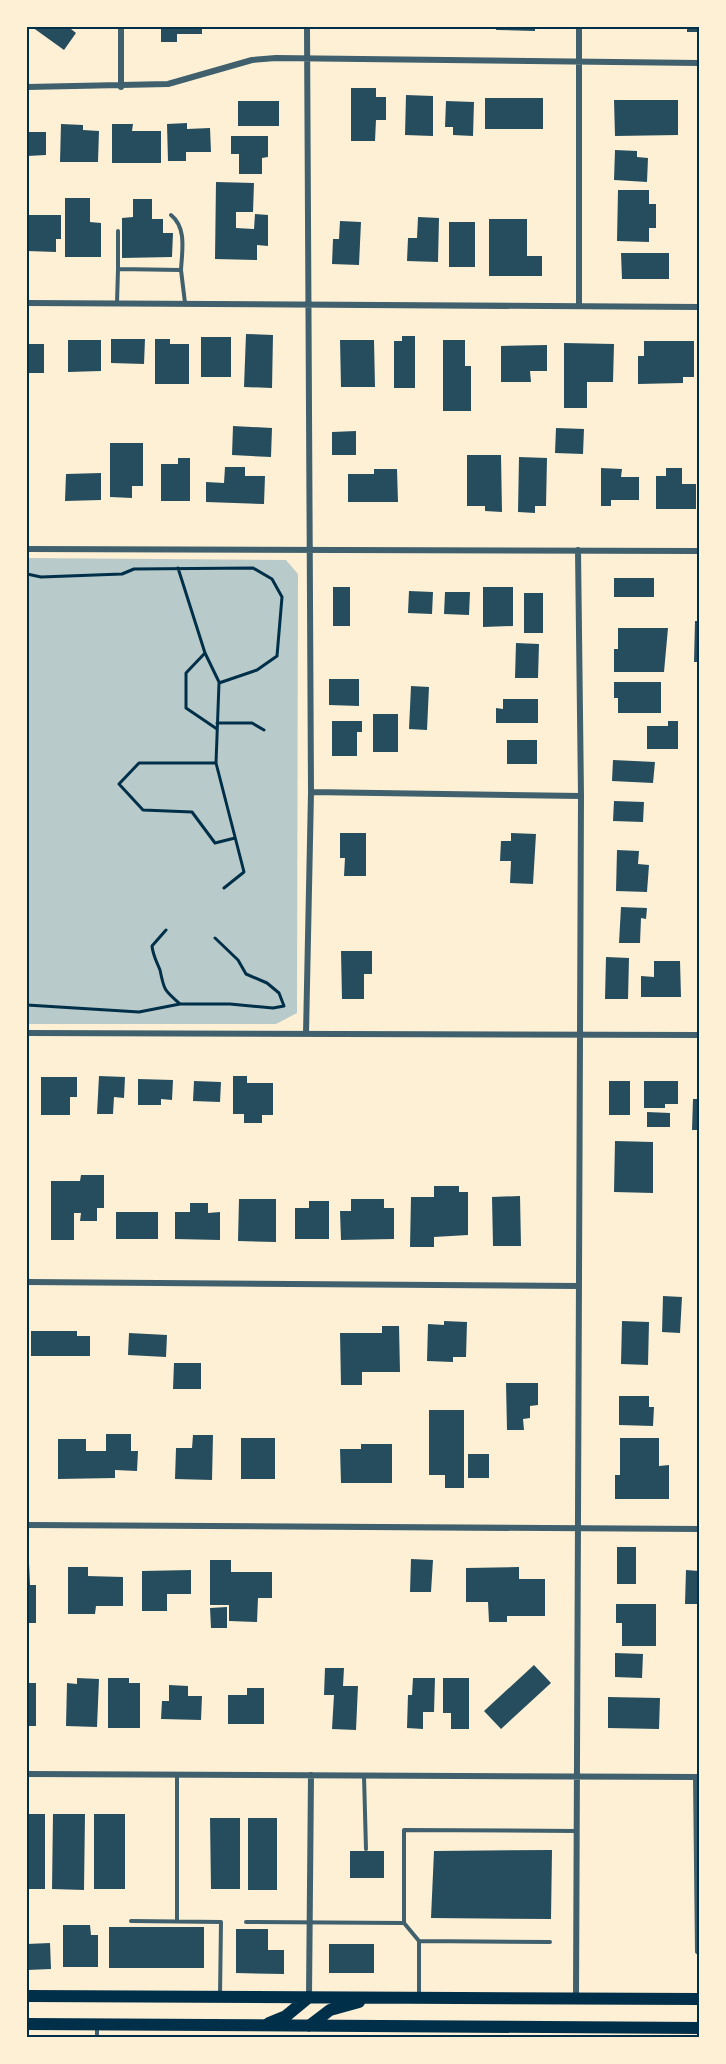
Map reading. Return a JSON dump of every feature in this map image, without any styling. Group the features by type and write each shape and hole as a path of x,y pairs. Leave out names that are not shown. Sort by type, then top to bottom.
{"main road":[{"path":"27,1995 699,1999"},
{"path":"262,2025 286,2016 309,1997"},
{"path":"309,2031 330,2010 375,1997"},
{"path":"27,2024 97,2031 262,2025 309,2031 576,2032 699,2028"}],"street":[{"path":"121,27 121,87"},
{"path":"306,1034 310,792 307,27"},
{"path":"579,27 579,306"},
{"path":"27,87 121,87 168,84 252,60 307,58 699,63"},
{"path":"27,303 699,307"},
{"path":"27,549 699,550"},
{"path":"576,1998 581,796 578,550"},
{"path":"310,792 581,796"},
{"path":"27,1033 699,1035"},
{"path":"27,1282 579,1286"},
{"path":"27,1525 699,1529"},
{"path":"27,1774 697,1777"},
{"path":"309,1997 311,1775"}],"lane":[{"path":"171,215 182,228 184,303"},
{"path":"117,303 118,231"},
{"path":"118,268 182,270"},
{"path":"177,1775 177,1921"},
{"path":"364,1775 366,1849"},
{"path":"697,1777 697,1953 699,1953"},
{"path":"419,1998 419,1941 404,1923 404,1830 577,1831"},
{"path":"131,1921 221,1922 220,1996"},
{"path":"246,1922 404,1923"},
{"path":"419,1941 550,1942"}],"path":[{"path":"27,574 57,577 122,574 134,568 253,568 272,579 282,597 277,656 257,670 219,683"},
{"path":"178,568 205,653 219,683 216,763 244,872 224,888"},
{"path":"205,653 186,674 186,708 217,730"},
{"path":"217,723 252,723 264,730"},
{"path":"216,763 139,763 119,784 143,810 192,812 215,843 235,838"},
{"path":"166,930 152,946 153,959 160,969 160,982 180,1004"},
{"path":"27,1005 139,1012 180,1004 230,1004 273,1008 285,1006 279,993 267,983 246,974 238,960 215,938"}],"shaded area":[{"path":"27,558 286,560 298,574 297,1013 276,1024 27,1024"}],"building":[{"path":"32,27 72,27 71,29 76,33 64,50"},
{"path":"161,27 202,27 202,34 177,34 177,42 161,42"},
{"path":"496,27 535,27 535,31 496,30"},
{"path":"687,27 699,27 699,32 687,32"},
{"path":"351,88 376,88 376,97 386,97 386,120 376,120 375,141 351,141"},
{"path":"406,95 433,96 433,136 405,135"},
{"path":"485,98 543,98 543,129 485,129"},
{"path":"614,100 678,100 678,135 615,136"},
{"path":"238,101 279,101 279,126 238,126"},
{"path":"446,101 474,102 473,136 453,135 453,127 445,127"},
{"path":"187,123 187,129 210,128 211,152 186,152 186,161 168,161 167,124"},
{"path":"61,124 83,125 83,130 99,131 98,162 60,162"},
{"path":"112,124 133,124 132,131 161,131 161,163 112,163"},
{"path":"27,132 46,132 46,155 27,156"},
{"path":"231,136 268,136 268,157 262,158 262,174 239,174 239,154 231,154"},
{"path":"615,150 637,151 637,157 648,158 647,182 614,180"},
{"path":"216,182 254,183 253,212 236,212 236,228 254,229 255,214 268,215 268,246 257,245 257,260 215,259"},
{"path":"618,190 649,190 649,204 656,204 656,228 649,228 649,242 617,241"},
{"path":"65,198 90,198 90,222 101,223 101,257 65,257"},
{"path":"133,199 152,199 152,219 163,219 163,233 173,233 172,257 122,258 122,218 133,217"},
{"path":"27,215 61,215 61,239 56,239 56,252 27,251"},
{"path":"418,217 439,218 438,262 407,261 408,238 417,238"},
{"path":"489,219 527,219 527,256 542,256 542,276 489,276"},
{"path":"340,221 361,222 359,265 332,264 333,239 339,239"},
{"path":"449,222 475,222 475,267 449,267"},
{"path":"621,253 669,253 669,279 622,279"},
{"path":"246,334 273,335 272,388 244,387"},
{"path":"402,336 415,336 415,388 394,388 394,341 402,341"},
{"path":"201,337 231,337 231,377 201,377"},
{"path":"111,339 145,339 144,364 111,363"},
{"path":"155,339 170,339 170,344 189,344 189,384 155,384"},
{"path":"68,340 101,340 101,371 68,372"},
{"path":"340,340 374,340 375,387 341,387"},
{"path":"443,340 465,340 465,366 471,366 471,411 443,411"},
{"path":"644,341 694,341 694,377 683,377 683,383 638,384 638,356 644,356"},
{"path":"564,343 614,344 613,382 587,382 587,408 564,408"},
{"path":"27,344 44,344 44,373 27,373"},
{"path":"547,345 547,371 530,371 531,382 501,382 501,346"},
{"path":"233,426 272,428 271,457 232,455"},
{"path":"556,428 584,429 583,454 555,453"},
{"path":"356,431 356,455 332,455 332,432"},
{"path":"110,443 143,443 143,486 132,486 132,498 110,497"},
{"path":"467,455 501,455 502,512 485,511 485,506 467,506"},
{"path":"519,457 547,458 546,506 535,506 535,513 518,512"},
{"path":"178,458 190,458 190,501 161,501 161,464 178,464"},
{"path":"225,467 245,467 245,476 265,476 264,504 206,502 206,482 224,483"},
{"path":"601,468 622,469 621,477 639,477 639,500 611,500 611,506 601,506"},
{"path":"666,468 682,468 682,484 696,484 696,509 656,509 656,476 666,476"},
{"path":"374,469 397,469 398,502 348,502 348,474 374,474"},
{"path":"101,473 101,500 65,501 66,474"},
{"path":"614,578 654,578 654,597 614,597"},
{"path":"333,587 350,587 350,626 333,626"},
{"path":"483,587 513,587 513,626 483,627"},
{"path":"409,591 433,592 432,614 408,613"},
{"path":"445,592 470,592 469,615 444,614"},
{"path":"524,593 543,593 543,633 524,633"},
{"path":"695,621 699,621 699,662 694,662"},
{"path":"618,628 668,628 664,672 614,672 614,649 618,649"},
{"path":"516,643 539,644 538,678 515,678"},
{"path":"329,679 359,679 359,706 329,705"},
{"path":"614,682 661,682 661,713 618,713 618,698 614,698"},
{"path":"411,686 429,687 427,730 409,729"},
{"path":"503,699 538,699 538,723 496,723 496,708 503,709"},
{"path":"373,714 398,714 398,752 373,752"},
{"path":"332,721 362,721 362,732 357,732 357,756 332,756"},
{"path":"668,721 678,721 678,749 647,749 647,726 668,726"},
{"path":"507,740 537,740 537,764 507,764"},
{"path":"613,760 655,762 653,783 612,781"},
{"path":"614,801 644,802 643,822 613,821"},
{"path":"340,833 366,833 366,876 344,876 345,858 340,858"},
{"path":"511,833 536,834 533,884 510,883 511,861 500,861 501,841 511,841"},
{"path":"617,850 639,851 638,864 649,865 647,892 616,891"},
{"path":"621,907 647,908 646,919 641,918 640,943 619,943"},
{"path":"341,951 372,951 372,974 364,974 364,999 342,999"},
{"path":"606,957 629,958 628,999 605,999"},
{"path":"654,961 680,961 681,997 641,997 641,976 654,977"},
{"path":"99,1076 125,1077 124,1098 114,1097 113,1114 97,1114"},
{"path":"233,1076 247,1076 247,1083 273,1083 273,1115 262,1115 262,1123 244,1123 244,1114 233,1114"},
{"path":"41,1077 77,1077 77,1097 70,1097 70,1115 41,1115"},
{"path":"138,1079 173,1080 172,1100 161,1099 161,1105 138,1105"},
{"path":"194,1081 221,1082 220,1102 193,1101"},
{"path":"609,1081 630,1081 630,1115 609,1115"},
{"path":"644,1081 678,1081 678,1104 665,1104 665,1108 644,1108"},
{"path":"693,1099 699,1099 699,1130 692,1130"},
{"path":"647,1112 670,1113 670,1127 647,1127"},
{"path":"615,1141 653,1142 653,1193 614,1192"},
{"path":"81,1175 104,1175 104,1208 97,1208 97,1221 80,1221 81,1213 74,1213 74,1240 51,1240 51,1181 80,1181"},
{"path":"434,1186 459,1186 459,1192 468,1192 468,1235 434,1237 434,1247 410,1247 411,1197 434,1197"},
{"path":"520,1196 521,1246 493,1246 492,1197"},
{"path":"239,1199 276,1199 276,1242 238,1241"},
{"path":"351,1199 384,1199 384,1208 394,1208 394,1239 341,1240 340,1211 351,1211"},
{"path":"309,1201 329,1201 329,1239 295,1239 295,1208 309,1208"},
{"path":"190,1203 208,1203 208,1213 220,1212 220,1240 175,1239 175,1212 190,1212"},
{"path":"116,1212 158,1212 158,1239 116,1239"},
{"path":"663,1296 682,1297 680,1333 662,1332"},
{"path":"444,1321 467,1322 466,1357 453,1357 453,1362 427,1361 428,1324 444,1325"},
{"path":"622,1321 649,1322 648,1365 621,1364"},
{"path":"382,1326 399,1326 400,1372 362,1372 362,1385 341,1385 340,1333 382,1333"},
{"path":"31,1331 77,1331 77,1336 90,1336 90,1356 31,1356"},
{"path":"129,1333 167,1335 166,1357 128,1355"},
{"path":"174,1363 201,1363 201,1389 173,1389"},
{"path":"506,1383 538,1383 538,1405 530,1406 530,1418 523,1419 524,1430 507,1430"},
{"path":"619,1396 649,1396 649,1407 654,1407 653,1426 619,1425"},
{"path":"429,1410 464,1410 464,1488 445,1488 445,1475 429,1475"},
{"path":"106,1434 131,1434 131,1451 138,1451 137,1471 115,1470 115,1478 58,1479 58,1439 86,1439 86,1451 106,1451"},
{"path":"193,1435 213,1435 212,1480 175,1479 176,1448 192,1448"},
{"path":"241,1438 275,1438 275,1479 241,1479"},
{"path":"620,1438 659,1438 659,1466 669,1465 669,1499 615,1499 615,1475 620,1475"},
{"path":"361,1444 392,1444 392,1483 341,1483 340,1449 361,1449"},
{"path":"468,1454 489,1454 489,1478 468,1478"},
{"path":"617,1547 636,1547 636,1584 617,1584"},
{"path":"411,1559 433,1560 431,1592 410,1592"},
{"path":"210,1560 231,1560 231,1572 272,1572 272,1598 258,1598 257,1622 229,1621 229,1605 210,1605"},
{"path":"27,1563 29,1563 30,1585 36,1585 36,1623 27,1623"},
{"path":"68,1567 88,1567 88,1576 123,1577 123,1606 96,1606 95,1614 68,1614"},
{"path":"519,1567 519,1579 545,1579 545,1616 507,1616 507,1622 489,1622 488,1602 466,1602 466,1568"},
{"path":"191,1570 191,1594 167,1594 167,1611 142,1611 142,1571"},
{"path":"686,1570 699,1571 699,1604 685,1604"},
{"path":"616,1604 656,1604 656,1646 622,1646 622,1623 616,1623"},
{"path":"227,1607 227,1628 211,1628 210,1608"},
{"path":"615,1653 643,1654 642,1678 615,1677"},
{"path":"534,1665 551,1683 501,1729 484,1711"},
{"path":"325,1668 344,1668 343,1686 358,1686 356,1730 332,1729 334,1695 324,1695"},
{"path":"77,1678 99,1679 97,1727 66,1726 67,1683 77,1684"},
{"path":"108,1678 129,1678 129,1683 140,1683 140,1728 108,1728"},
{"path":"413,1678 435,1678 434,1712 423,1712 423,1729 407,1728 408,1695 412,1695"},
{"path":"443,1678 469,1678 469,1729 451,1729 451,1713 443,1713"},
{"path":"27,1683 36,1683 36,1726 27,1726"},
{"path":"169,1685 188,1686 188,1696 202,1696 201,1720 161,1719 162,1701 169,1701"},
{"path":"247,1688 264,1688 264,1724 228,1724 228,1695 247,1695"},
{"path":"608,1697 660,1698 659,1729 608,1728"},
{"path":"27,1814 45,1814 45,1889 27,1889"},
{"path":"53,1814 85,1814 84,1890 52,1889"},
{"path":"94,1814 125,1814 125,1889 94,1889"},
{"path":"210,1818 240,1818 240,1889 211,1889"},
{"path":"248,1818 277,1818 277,1890 248,1890"},
{"path":"552,1850 551,1919 431,1918 434,1851"},
{"path":"350,1851 384,1851 384,1878 350,1878"},
{"path":"63,1925 90,1925 91,1935 98,1935 98,1967 63,1967"},
{"path":"109,1927 204,1927 204,1968 109,1968"},
{"path":"236,1929 268,1929 268,1950 284,1950 284,1974 236,1973"},
{"path":"50,1943 51,1969 27,1970 27,1944"},
{"path":"329,1944 374,1944 374,1973 329,1973"}]}
